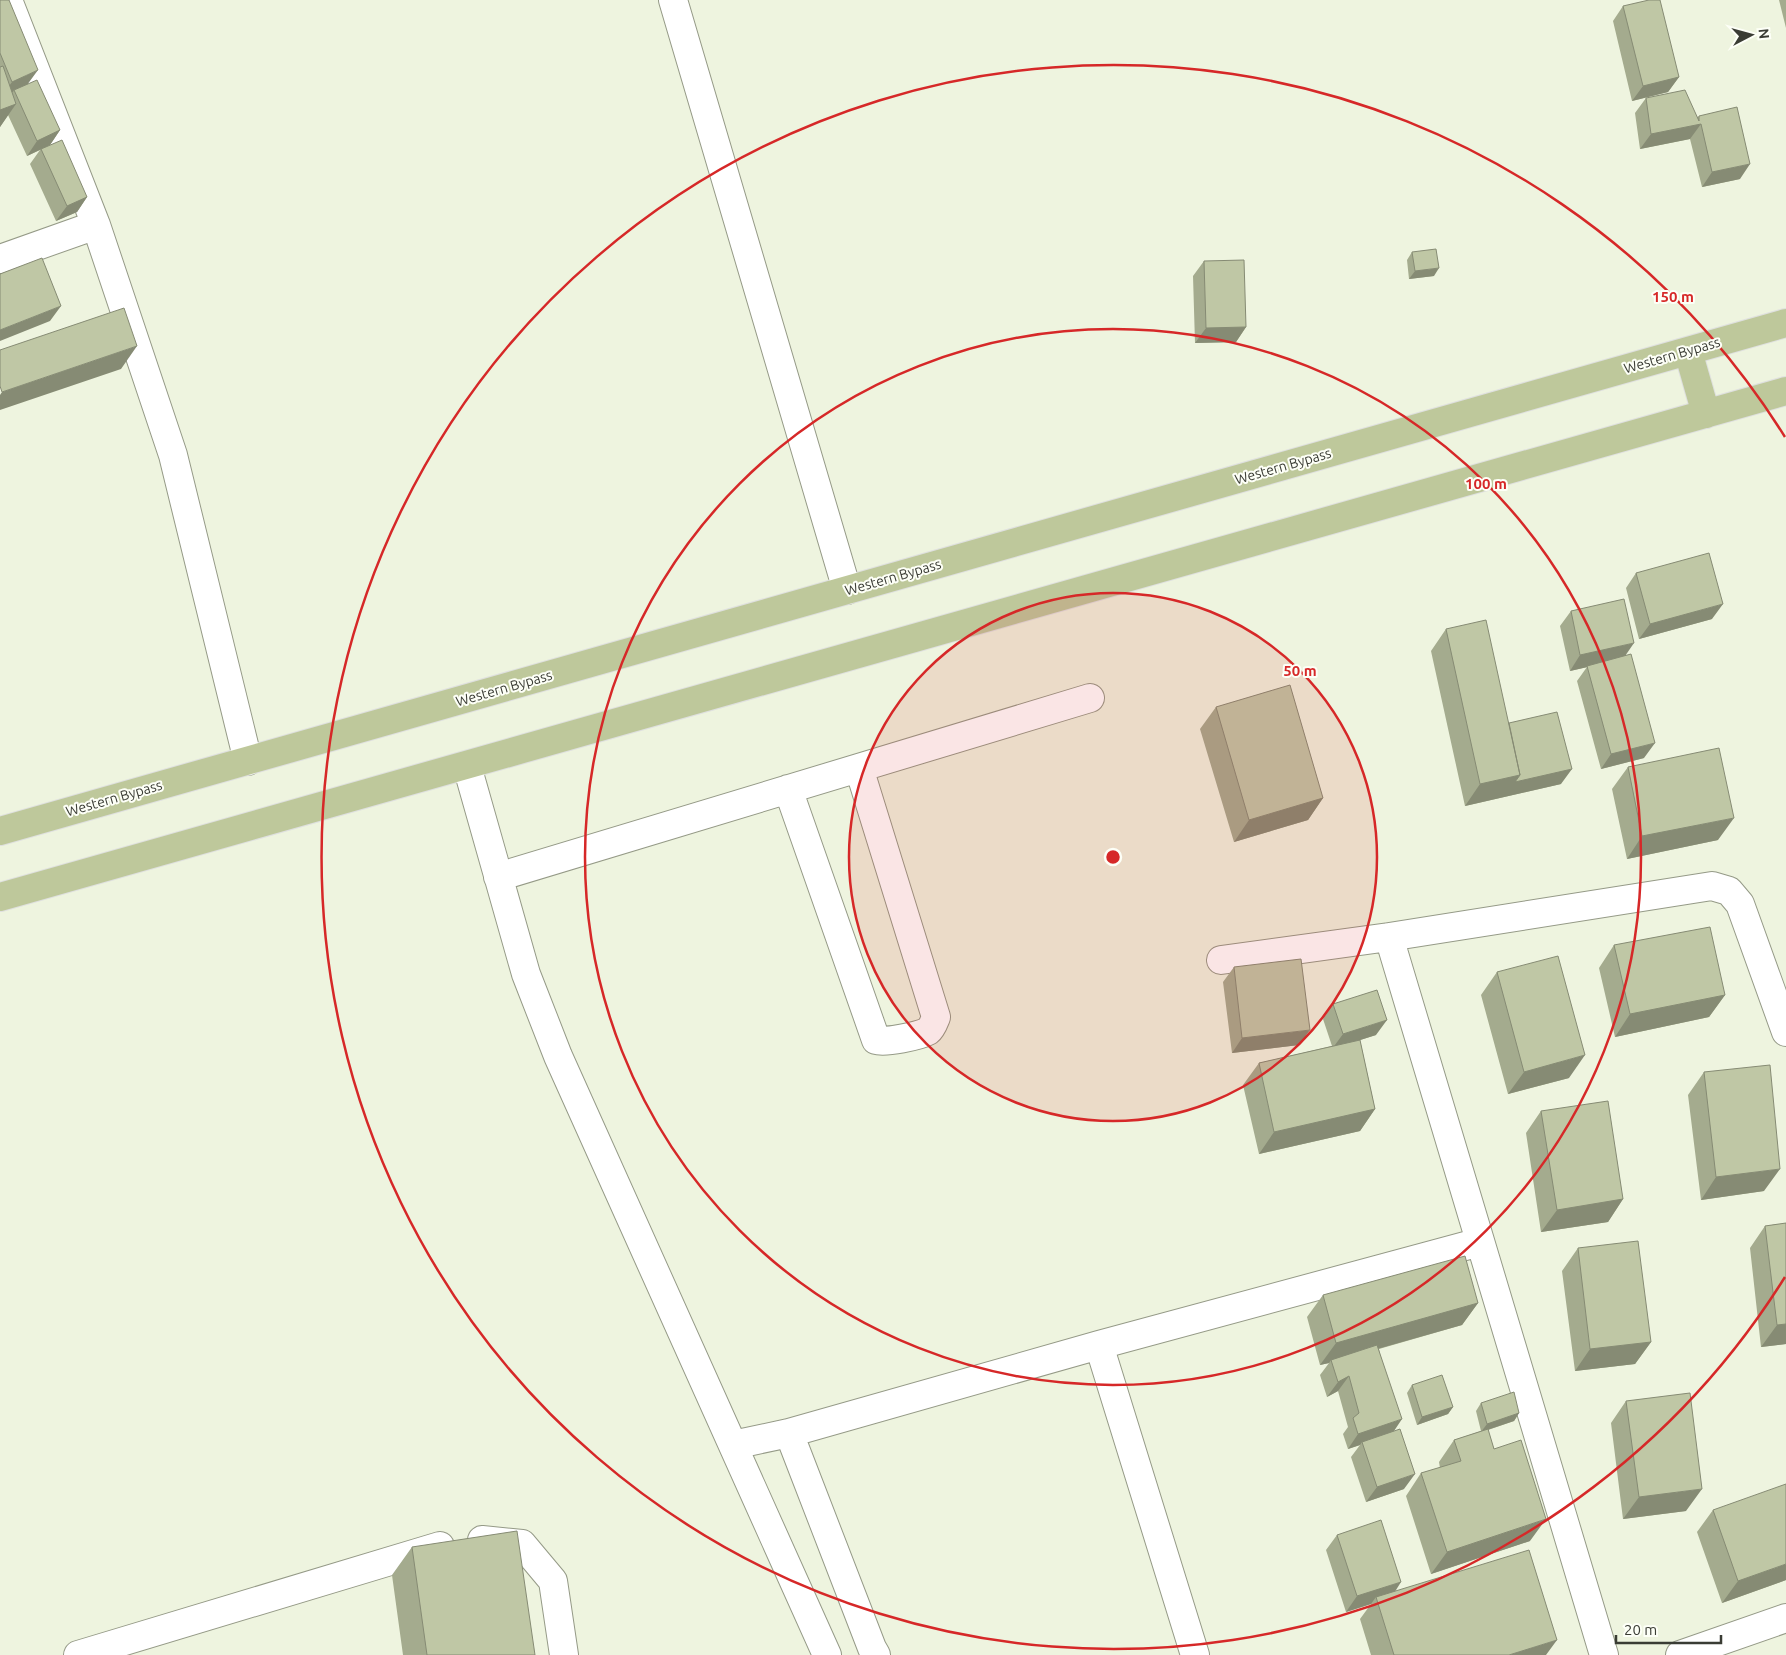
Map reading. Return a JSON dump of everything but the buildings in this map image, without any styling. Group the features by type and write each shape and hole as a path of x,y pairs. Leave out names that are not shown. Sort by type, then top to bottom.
{"main road":[{"name":"Western Bypass","path":"0,831 1786,323"},
{"path":"1688,351 1706,414"},
{"path":"0,897 1786,391"}],"street":[{"path":"8,0 96,224 173,455 248,760"},
{"path":"673,0 847,590"},
{"path":"0,259 96,224"},
{"path":"498,877 1090,698"},
{"path":"467,766 526,974 558,1056 827,1655"},
{"path":"788,789 876,1040 882,1042 890,1041 928,1031 934,1024 936,1017 859,768"},
{"path":"1221,960 1389,937 1712,886 1729,891 1740,904 1786,1032"},
{"path":"1389,937 1604,1655"},
{"path":"733,1445 789,1433 1099,1345 1480,1242"},
{"path":"1099,1345 1195,1655"},
{"path":"789,1433 876,1655"},
{"path":"78,1655 467,1538 522,1544 553,1581 564,1655"},
{"path":"1680,1655 1786,1618"}]}
